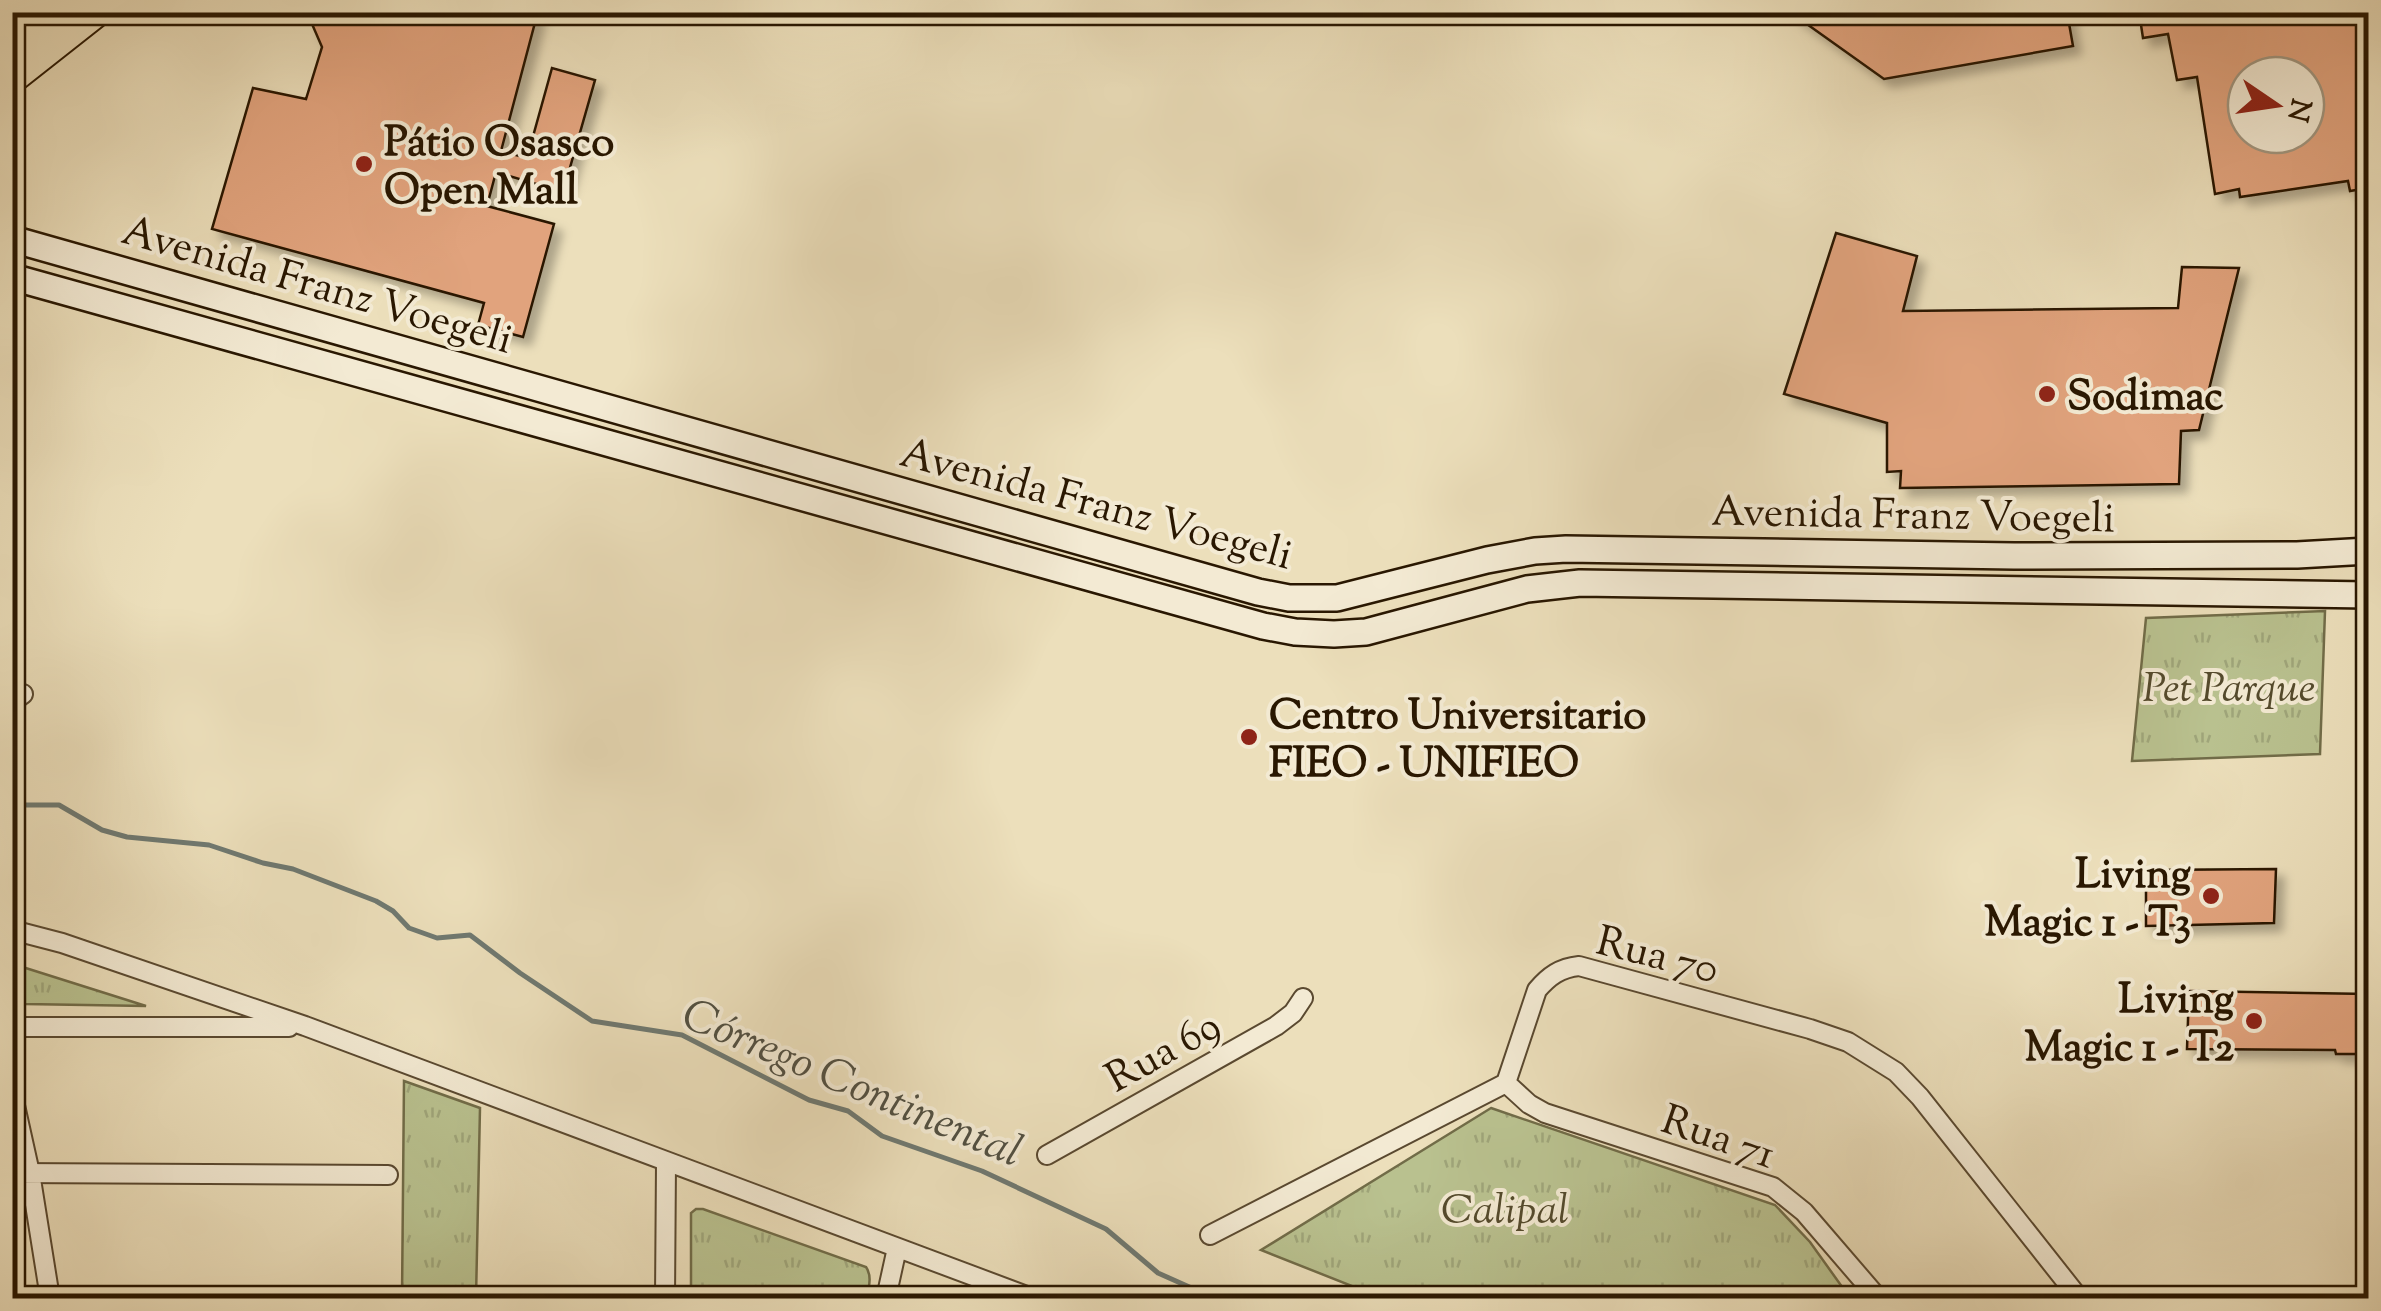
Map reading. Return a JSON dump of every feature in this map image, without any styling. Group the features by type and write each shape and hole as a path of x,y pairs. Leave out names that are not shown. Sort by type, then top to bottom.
{"main road":[{"path":"12,44 54,12"},
{"path":"12,80 98,12"},
{"name":"Avenida Franz Voegeli","path":"12,239 1289,598 1337,598 1487,560 1566,549 2014,556 2297,556 2368,550"},
{"path":"94,300 104,264"},
{"name":"Avenida Franz Voegeli","path":"12,278 1296,632 1338,634 1382,628 1556,584 2368,594"},
{"path":"1638,584 1689,576 1708,562 1714,552"},
{"path":"2288,595 2295,587 2297,556"},
{"path":"1364,592 1368,614 1382,628"},
{"path":"1337,598 1338,634"}],"street":[{"path":"12,930 62,943 305,1026 1032,1298"},
{"name":"Rua 70","path":"1506,1083 1537,990 1567,967 1597,970 1848,1042 1896,1072 1920,1097 2079,1298"},
{"name":"Rua 69","path":"1047,1155 1276,1026 1293,1013 1303,998"},
{"path":"12,1027 305,1026"},
{"path":"1210,1235 1506,1083"},
{"name":"Rua 71","path":"1506,1083 1528,1104 1545,1113 1773,1188 1804,1212 1878,1298"},
{"path":"12,1092 21,1173 50,1298"},
{"path":"665,1298 666,1164"},
{"path":"21,1173 388,1175"},
{"path":"886,1298 897,1248"}],"green space":[{"name":"Pet Parque","path":"2325,611 2320,754 2132,761 2146,618"},
{"path":"13,964 146,1006 25,1004"},
{"path":"404,1081 480,1108 476,1298 402,1298"},
{"name":"Calipal","path":"1491,1108 1775,1205 1810,1242 1850,1298 1382,1298 1261,1250"},
{"path":"696,1209 866,1267 869,1282 865,1298 691,1298 691,1213"}],"building":[{"name":"Pátio Osasco Open Mall","path":"328,12 537,15 501,151 527,158 552,68 595,80 563,192 496,172 487,206 554,224 523,337 478,325 484,303 212,229 253,88 306,99 322,47 312,24"},
{"path":"1790,12 2067,12 2073,46 1884,79"},
{"path":"2139,12 2368,12 2368,188 2350,191 2348,181 2240,197 2239,189 2215,194 2197,77 2177,80 2168,34 2143,38"},
{"name":"Sodimac","path":"1836,233 1917,256 1903,311 2178,308 2182,267 2239,268 2199,430 2181,431 2179,484 1900,488 1901,471 1887,472 1887,423 1784,394"},
{"name":"Living Magic 1 - T3","path":"2276,869 2274,923 2146,926 2146,870"},
{"name":"Living Magic 1 - T2","path":"2189,991 2368,994 2368,1054 2336,1054 2335,1050 2187,1049"}],"waterway":[{"name":"Córrego Continental","path":"12,805 59,805 102,830 127,837 209,845 293,869 376,901 393,911 409,928 437,938 470,935 592,1021 682,1035 809,1100 848,1111 882,1136 982,1171 1106,1229 1158,1273 1214,1298"}],"place":[{"name":"Pátio Osasco Open Mall","path":"364,164"},
{"name":"Sodimac","path":"2047,394"},
{"name":"Centro Universitario FIEO - UNIFIEO","path":"1249,737"},
{"name":"Living Magic 1 - T3","path":"2211,896"},
{"name":"Living Magic 1 - T2","path":"2254,1021"}]}
